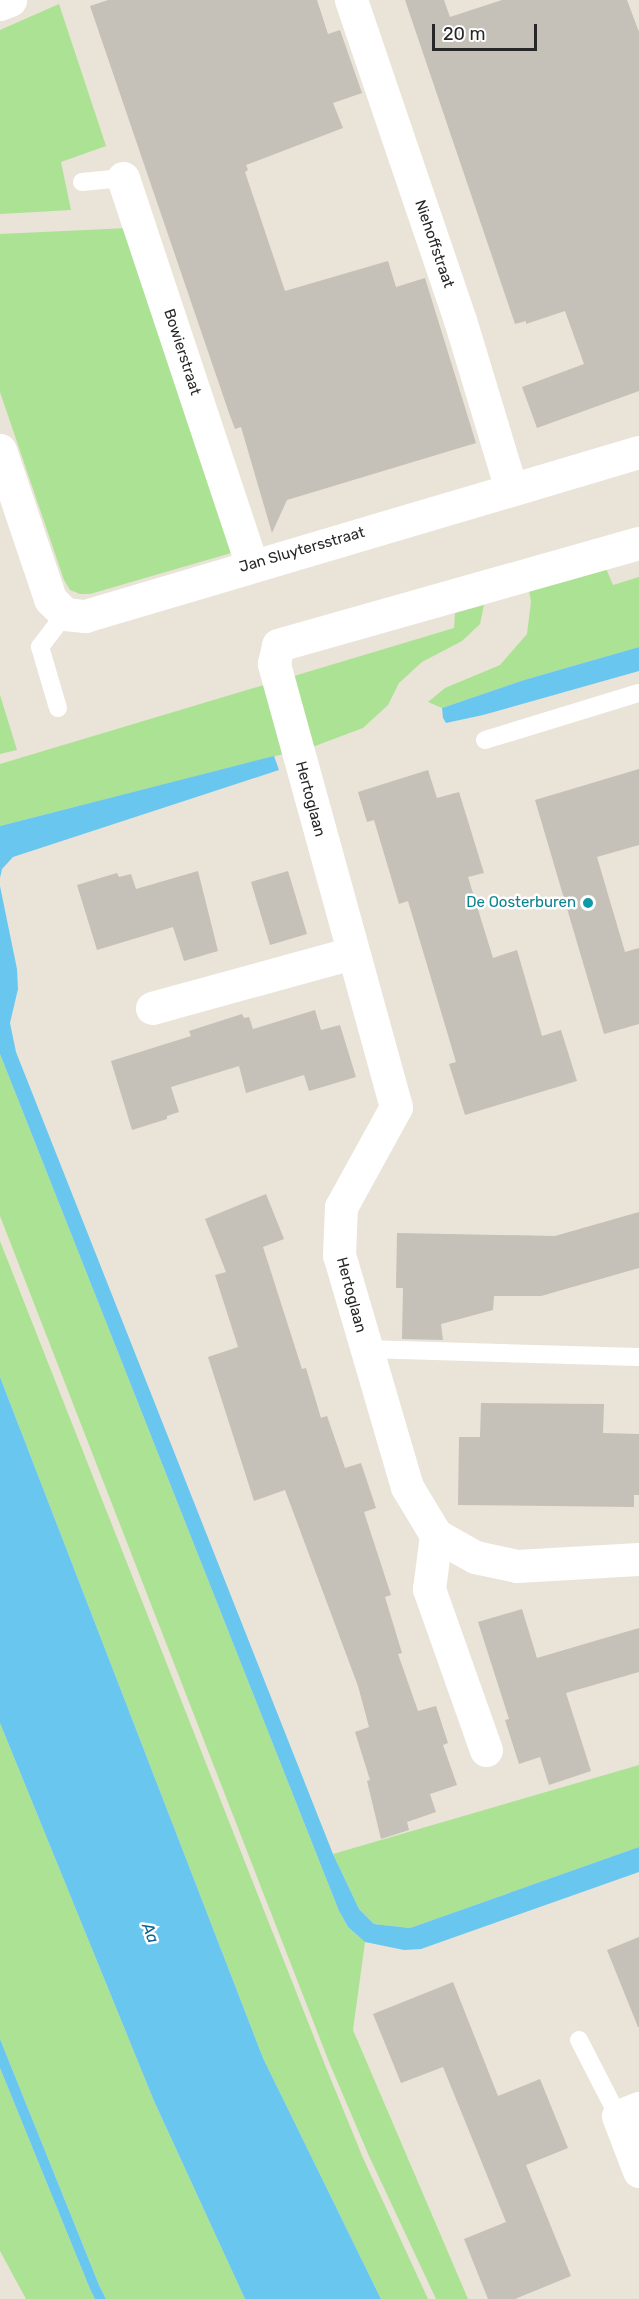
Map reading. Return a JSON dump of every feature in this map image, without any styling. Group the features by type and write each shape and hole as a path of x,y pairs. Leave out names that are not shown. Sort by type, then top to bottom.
{"street":[{"path":"0,4 10,0"},
{"name":"Niehoffstraat","path":"351,0 460,320 511,489"},
{"name":"Bowierstraat","path":"123,178 252,565"},
{"path":"0,450 50,599 65,614"},
{"name":"Jan Sluytersstraat","path":"65,614 85,616 639,452"},
{"name":"Hertoglaan","path":"639,543 278,645 274,663 351,952 396,1107 341,1208 339,1255 407,1487 436,1535 475,1557 517,1566 639,1558"},
{"path":"152,1008 351,952"},
{"path":"436,1535 429,1589 486,1750"},
{"path":"628,2112 639,2171"}],"lane":[{"name":"Bowierstraat","path":"82,182 123,178"},
{"path":"58,708 40,647 65,614"},
{"path":"485,740 639,693"},
{"path":"366,1349 639,1357"},
{"path":"579,2040 628,2112"}],"green space":[{"path":"59,4 106,146 61,162 71,210 0,214 0,30"},
{"path":"128,228 238,551 90,594 80,594 70,590 64,580 0,392 0,234"},
{"path":"605,566 613,585 639,577 639,647 524,680 442,708 428,702 445,688 500,665 527,634 531,602 529,590"},
{"path":"484,605 480,624 462,641 422,662 399,683 388,705 363,728 315,746 0,826 0,764 454,628 455,613"},
{"path":"0,695 17,750 0,754"},
{"path":"0,1054 339,1911 348,1927 365,1942 353,2030 468,2299 436,2299 369,2156 329,2062 0,1216"},
{"path":"0,1241 325,2065 363,2158 428,2299 381,2299 263,2058 0,1377"},
{"path":"0,1723 154,2101 245,2299 106,2299 99,2285 0,2039"},
{"path":"639,1765 639,1847 410,1928 374,1924 359,1909 333,1854"},
{"path":"0,2068 95,2299 26,2299 0,2251"}],"water":[{"path":"639,647 639,671 483,715 446,723 443,718 442,708 524,680"},
{"path":"274,756 279,770 13,857 2,869 0,878 0,826"},
{"path":"0,886 17,969 18,989 10,1023 16,1052 333,1854 359,1909 374,1924 410,1928 639,1847 639,1872 421,1949 404,1950 365,1942 348,1927 339,1911 0,1054"},
{"name":"Aa","path":"0,1377 263,2058 381,2299 245,2299 154,2101 0,1723"},
{"path":"0,2039 106,2299 95,2299 90,2289 0,2068"}],"building":[{"path":"108,0 317,0 328,34 340,30 362,93 333,103 343,128 246,165 248,170 245,172 285,291 388,261 396,287 425,278 476,443 287,500 272,533 241,427 235,429 229,413 90,6"},
{"path":"405,0 444,0 450,17 502,0 627,0 639,32 639,391 537,428 522,387 584,364 565,311 526,324 526,321 515,324"},
{"name":"De Oosterburen","path":"639,769 639,845 597,857 625,952 639,948 639,1024 604,1034 535,800"},
{"path":"428,770 437,798 459,792 484,873 468,877 493,958 517,950 542,1036 561,1030 577,1081 465,1115 449,1064 456,1062 408,901 399,904 374,820 367,822 358,792"},
{"path":"198,871 218,951 184,961 173,927 97,950 77,885 117,873 119,877 131,874 136,889"},
{"path":"288,871 307,934 270,945 251,882"},
{"path":"315,1010 321,1030 340,1025 356,1077 309,1091 304,1075 246,1093 239,1066 171,1087 179,1112 167,1116 167,1119 132,1130 111,1061 191,1036 189,1031 242,1014 244,1018 249,1017 253,1029"},
{"path":"266,1194 284,1239 263,1247 302,1369 306,1368 321,1418 327,1416 345,1468 361,1463 376,1508 364,1512 391,1595 385,1597 402,1653 398,1654 418,1711 436,1706 448,1743 443,1745 457,1785 430,1794 436,1812 407,1822 409,1830 381,1839 367,1781 370,1780 355,1732 369,1727 358,1686 285,1490 254,1501 208,1357 238,1347 215,1275 226,1272 205,1219"},
{"path":"639,1212 639,1268 541,1296 494,1296 493,1310 441,1324 443,1340 402,1339 403,1288 396,1288 397,1233 555,1236"},
{"path":"481,1403 604,1404 603,1433 639,1434 639,1495 634,1495 634,1507 458,1505 459,1437 480,1437"},
{"path":"522,1609 537,1658 639,1628 639,1672 566,1693 591,1771 549,1785 540,1757 519,1764 505,1720 509,1719 478,1622"},
{"path":"639,1937 639,2027 638,2027 607,1950"},
{"path":"453,1982 498,2096 540,2079 568,2148 526,2165 571,2276 515,2299 488,2299 464,2239 506,2222 443,2067 401,2083 373,2014"}],"place":[{"name":"De Oosterburen","path":"588,903"}]}
